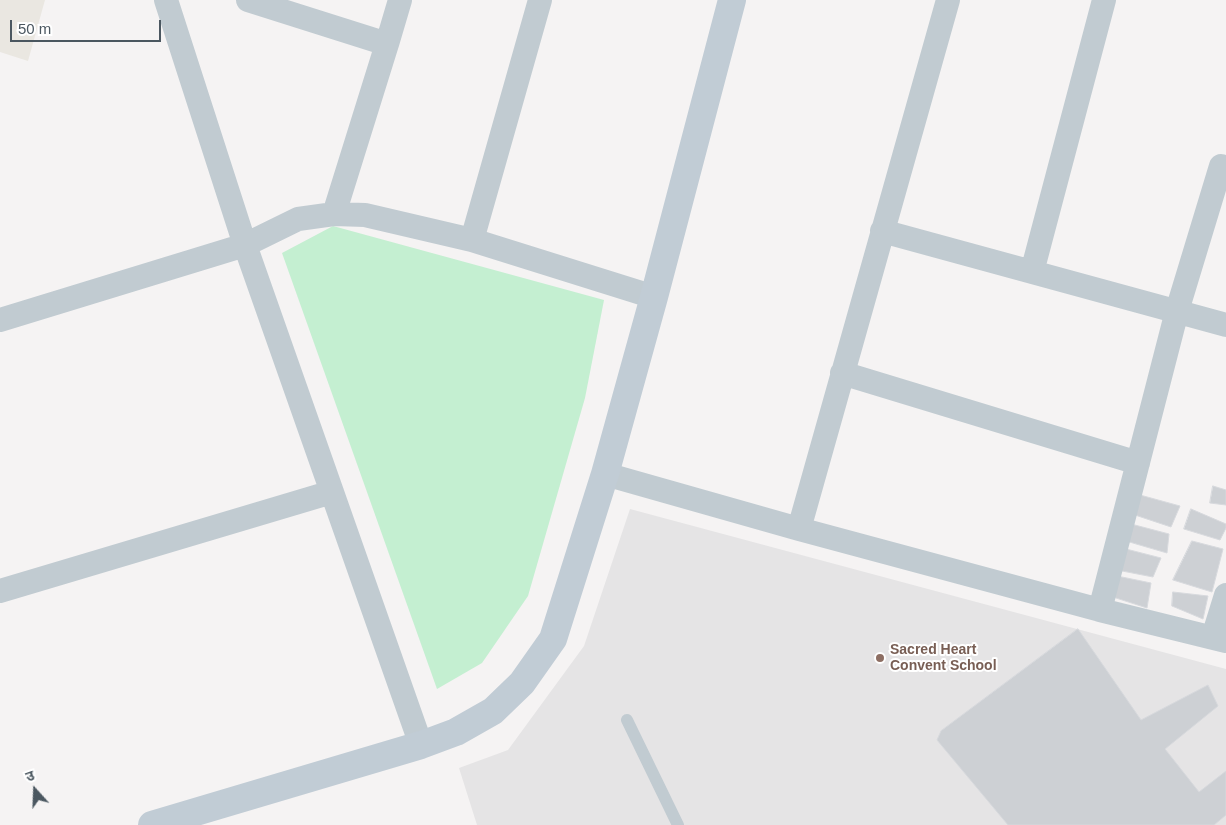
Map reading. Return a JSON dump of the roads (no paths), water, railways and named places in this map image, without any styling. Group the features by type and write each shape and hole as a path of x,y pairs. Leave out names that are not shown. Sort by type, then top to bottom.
{"street":[{"path":"166,0 245,246 421,745"},
{"path":"248,0 387,44"},
{"path":"334,214 400,0"},
{"path":"472,240 540,0"},
{"path":"152,825 421,745 456,732 493,711 522,682 554,639 605,474 654,297 732,0"},
{"path":"799,529 948,0"},
{"path":"1032,272 1104,0"},
{"path":"1100,610 1177,311 1224,160"},
{"path":"0,320 245,246 298,219 334,214 365,215 472,240 654,297"},
{"path":"882,231 1226,325"},
{"path":"842,373 1138,463"},
{"path":"605,474 799,529 1100,610 1220,639 1226,595"},
{"path":"0,591 332,492"}],"lane":[{"path":"627,720 678,825"}],"place":[{"name":"Sacred Heart Convent School","path":"880,658"}]}
